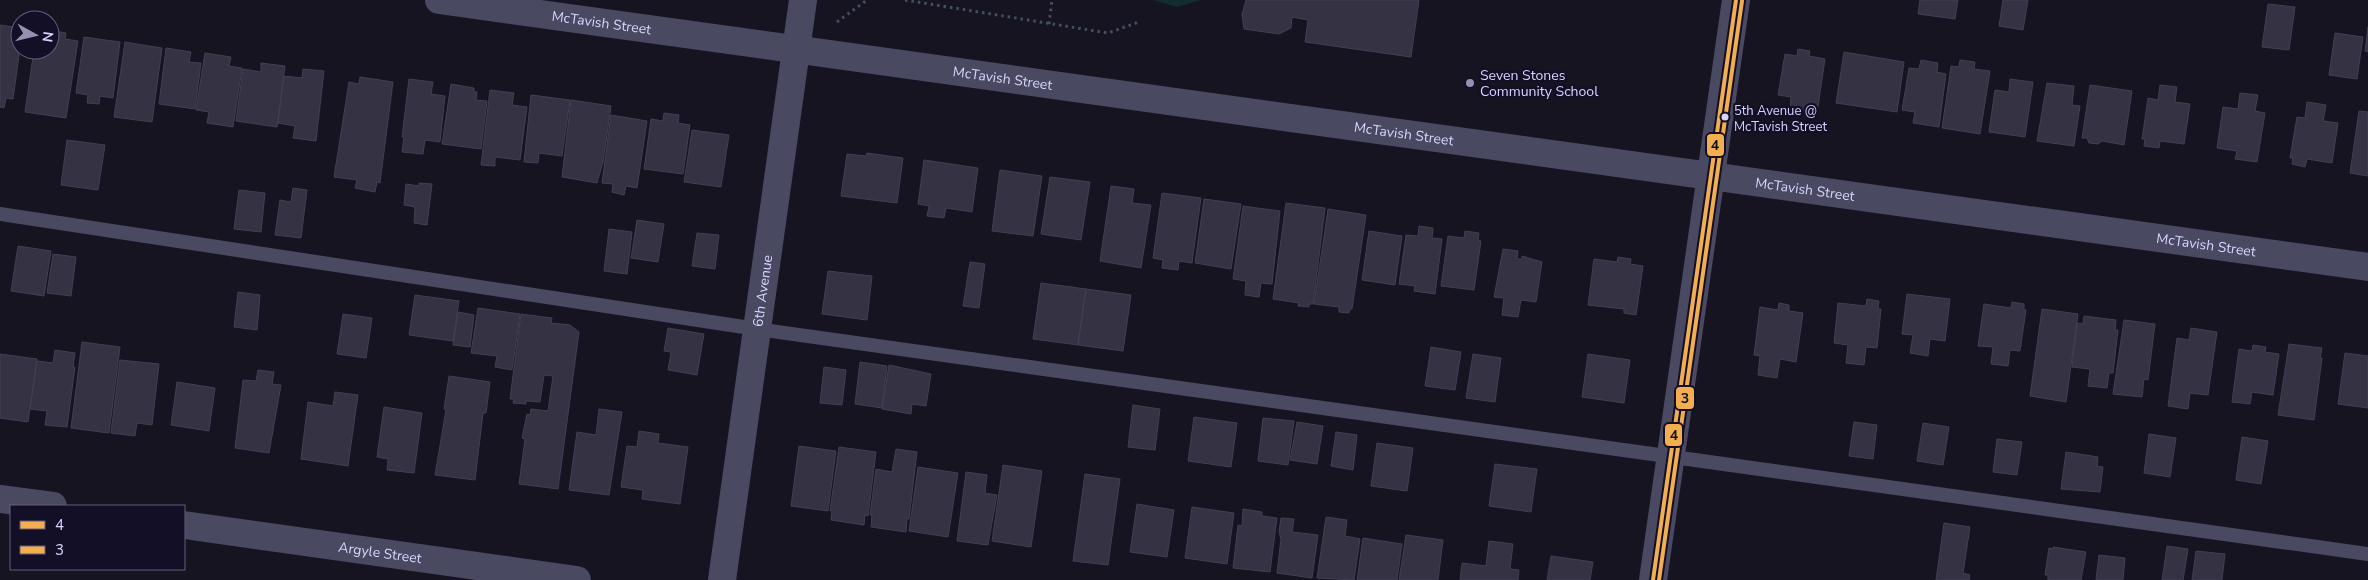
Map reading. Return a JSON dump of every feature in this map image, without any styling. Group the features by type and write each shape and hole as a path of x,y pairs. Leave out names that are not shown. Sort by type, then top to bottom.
{"street":[{"name":"McTavish Street","path":"439,0 796,51 2368,267"},
{"name":"6th Avenue","path":"722,580 803,0"},
{"path":"1653,580 1736,0"},
{"path":"0,499 46,505"},
{"name":"Argyle Street","path":"185,525 577,580"}],"lane":[{"path":"0,214 757,329 2368,554"}],"path":[{"path":"905,0 1108,33 1139,22"},
{"path":"1049,24 1052,0"}],"green space":[{"path":"1153,0 1201,0 1177,7"}],"building":[{"path":"1246,0 1419,0 1411,57 1305,42 1308,20 1292,17 1291,28 1279,34 1244,29 1242,14"},
{"path":"1920,0 1958,0 1955,19 1918,14"},
{"path":"2003,0 2028,0 2023,30 1999,26"},
{"path":"2268,4 2295,7 2289,50 2262,47"},
{"path":"0,25 10,26 10,60 18,60 13,99 6,98 4,108 0,107"},
{"path":"2368,27 2368,52 2365,51"},
{"path":"60,32 66,33 65,39 78,41 66,118 25,112 33,60 60,60"},
{"path":"2335,33 2363,37 2357,79 2329,75"},
{"path":"84,37 120,42 113,98 100,96 99,104 87,103 88,95 76,93"},
{"path":"125,42 162,48 152,122 114,117"},
{"path":"166,48 191,52 189,62 201,63 195,109 159,104"},
{"path":"1798,49 1810,51 1809,56 1825,59 1817,113 1790,109 1791,97 1778,95 1785,54 1797,56"},
{"path":"1844,52 1904,62 1897,112 1836,103"},
{"path":"205,53 231,57 229,66 242,68 233,127 207,123 209,112 196,110"},
{"path":"1921,60 1938,63 1937,72 1946,74 1939,127 1913,123 1915,112 1902,110 1909,68 1919,69"},
{"path":"1960,60 1975,62 1974,69 1990,71 1980,134 1942,128 1951,66 1959,67"},
{"path":"261,63 285,66 277,127 236,121 243,69 261,72"},
{"path":"303,69 324,71 316,141 293,138 295,126 278,123 284,76 302,78"},
{"path":"360,77 393,82 380,183 377,182 375,192 355,188 357,180 334,177 349,82 359,84"},
{"path":"409,79 433,82 431,94 445,96 440,142 425,140 423,154 402,152"},
{"path":"2010,79 2033,82 2025,137 1989,132 1995,90 2009,92"},
{"path":"2047,83 2074,86 2072,105 2080,106 2074,146 2037,141"},
{"path":"451,84 474,88 474,92 477,92 476,100 487,101 481,149 442,144"},
{"path":"2090,85 2132,91 2124,145 2102,141 2098,144 2089,143 2087,138 2082,138"},
{"path":"2160,85 2177,87 2175,102 2190,104 2184,144 2160,141 2159,148 2144,146 2145,139 2142,139 2148,98 2158,100"},
{"path":"490,90 514,93 512,105 527,107 520,160 495,157 495,166 481,165"},
{"path":"2240,93 2258,95 2255,111 2265,113 2257,162 2235,159 2237,151 2217,148 2223,107 2238,109"},
{"path":"531,95 570,100 562,156 539,153 538,163 524,162"},
{"path":"571,100 611,106 603,162 597,183 562,177"},
{"path":"2307,102 2326,105 2323,121 2338,123 2332,163 2307,159 2305,167 2292,164 2293,158 2290,158 2297,117 2305,118"},
{"path":"2359,111 2368,112 2368,176 2350,173"},
{"path":"664,113 679,115 678,123 690,125 683,174 644,169 651,119 663,121"},
{"path":"611,115 647,121 637,188 626,186 624,195 612,192 613,184 602,183"},
{"path":"692,130 729,135 721,187 684,182"},
{"path":"67,140 105,145 98,190 61,185"},
{"path":"867,153 903,158 897,203 841,196 847,154 866,156"},
{"path":"924,160 978,168 972,212 946,208 944,218 927,216 929,206 918,204"},
{"path":"1000,170 1042,176 1033,236 992,231"},
{"path":"1050,177 1090,182 1081,240 1041,234"},
{"path":"419,183 432,184 427,225 414,223 415,207 404,205 406,184 419,186"},
{"path":"1111,186 1134,189 1132,203 1151,205 1141,268 1100,261"},
{"path":"293,188 307,190 301,238 275,235 280,200 291,202"},
{"path":"239,190 265,193 261,232 234,229"},
{"path":"1162,193 1201,198 1192,263 1179,261 1178,270 1162,268 1163,260 1153,258"},
{"path":"1204,199 1241,204 1231,269 1195,263"},
{"path":"1286,203 1325,208 1313,304 1309,304 1309,307 1298,306 1299,303 1273,299"},
{"path":"1243,206 1280,211 1272,284 1261,283 1259,297 1245,295 1246,281 1233,279"},
{"path":"1328,209 1366,215 1352,309 1350,309 1349,313 1339,312 1339,307 1314,304"},
{"path":"637,220 664,224 658,262 631,258"},
{"path":"1419,226 1433,228 1432,238 1442,239 1435,294 1414,291 1415,286 1399,284 1406,235 1418,236"},
{"path":"609,229 632,232 627,274 604,271"},
{"path":"1369,231 1402,236 1395,285 1362,280"},
{"path":"1465,231 1479,233 1478,240 1481,241 1474,290 1441,286 1448,236 1464,238"},
{"path":"697,233 719,235 715,269 692,266"},
{"path":"18,246 51,251 44,296 11,291"},
{"path":"1503,249 1518,251 1517,259 1522,259 1522,256 1542,262 1536,302 1521,300 1518,317 1502,315 1504,298 1494,297"},
{"path":"53,254 76,257 71,296 47,293"},
{"path":"1618,257 1631,259 1630,264 1643,266 1636,315 1624,313 1624,309 1588,305 1594,259 1617,262"},
{"path":"970,262 985,264 979,308 963,306"},
{"path":"828,271 872,276 867,320 822,314"},
{"path":"1041,283 1086,289 1078,345 1033,339"},
{"path":"1086,289 1131,295 1123,351 1078,345"},
{"path":"238,292 260,295 257,330 234,327"},
{"path":"1907,294 1950,299 1945,341 1930,339 1928,356 1910,353 1913,335 1902,334"},
{"path":"415,295 459,301 453,341 409,335"},
{"path":"1867,299 1879,301 1878,309 1881,309 1877,348 1866,347 1864,365 1846,363 1848,345 1834,343 1838,303 1866,306"},
{"path":"2012,302 2024,304 2024,310 2026,310 2020,351 2010,350 2008,366 1991,364 1993,347 1978,346 1984,304 2011,308"},
{"path":"1779,303 1789,305 1789,311 1803,313 1796,362 1780,359 1777,378 1758,375 1760,356 1754,355 1760,307 1778,310"},
{"path":"478,308 520,314 512,370 495,367 497,356 471,353"},
{"path":"2042,309 2078,314 2066,402 2030,396"},
{"path":"458,312 474,315 470,347 453,345"},
{"path":"343,314 372,318 366,358 337,354"},
{"path":"521,314 552,318 551,323 570,325 579,332 558,489 519,484 525,439 522,438 527,414 530,415 531,409 548,411 553,376 544,375 540,402 526,401 526,404 513,403 514,399 510,399"},
{"path":"2084,316 2116,320 2115,330 2118,330 2113,373 2109,373 2107,388 2088,386 2090,369 2072,367 2077,323 2083,324"},
{"path":"2124,320 2155,324 2148,380 2144,379 2142,397 2113,394"},
{"path":"668,328 704,334 697,375 668,370 671,352 664,351"},
{"path":"2191,328 2217,332 2208,395 2190,393 2188,409 2168,406 2177,338 2189,340"},
{"path":"82,342 120,347 109,433 71,428"},
{"path":"2289,344 2322,348 2314,420 2278,415"},
{"path":"2253,345 2266,347 2265,352 2279,354 2273,395 2252,392 2250,404 2232,402 2239,349 2252,351"},
{"path":"1431,347 1461,352 1455,390 1425,386"},
{"path":"55,350 75,353 73,367 75,367 67,427 45,425 47,411 30,409 37,361 53,363"},
{"path":"2345,353 2368,356 2368,408 2338,404"},
{"path":"0,354 37,359 28,422 0,418"},
{"path":"1473,354 1501,358 1495,402 1466,398"},
{"path":"1588,354 1630,360 1624,403 1582,397"},
{"path":"120,360 159,364 152,425 137,423 135,436 111,433"},
{"path":"860,362 887,366 882,408 855,404"},
{"path":"889,365 931,374 926,406 912,404 911,414 882,409"},
{"path":"824,367 846,370 842,405 820,403"},
{"path":"258,370 274,372 272,384 281,385 269,453 235,448 243,380 256,381"},
{"path":"449,376 490,382 486,413 483,413 475,480 435,475 446,410 444,409"},
{"path":"177,382 215,388 209,431 171,425"},
{"path":"335,392 358,395 348,466 301,459 308,402 333,406"},
{"path":"1133,405 1160,409 1155,450 1128,447"},
{"path":"384,407 422,413 414,473 387,470 388,459 377,457"},
{"path":"599,409 622,412 609,495 569,490 577,432 596,435"},
{"path":"1194,417 1237,423 1231,467 1188,461"},
{"path":"1263,418 1294,421 1288,465 1258,461"},
{"path":"1297,422 1323,426 1317,464 1290,460"},
{"path":"1854,422 1877,425 1873,459 1849,456"},
{"path":"1923,423 1949,427 1943,465 1917,461"},
{"path":"639,431 659,434 658,443 688,447 680,504 642,499 643,490 621,487 627,446 637,447"},
{"path":"1336,432 1357,435 1353,470 1331,466"},
{"path":"2149,434 2176,438 2170,477 2144,473"},
{"path":"2242,437 2268,441 2261,484 2236,480"},
{"path":"1997,439 2022,442 2017,475 1993,472"},
{"path":"1377,443 1413,448 1407,491 1371,486"},
{"path":"799,446 836,451 828,511 791,506"},
{"path":"839,447 876,452 868,516 865,515 864,525 831,520 832,511 830,511"},
{"path":"896,449 917,452 906,532 871,527 872,515 870,515 876,469 892,472"},
{"path":"2066,452 2098,457 2097,466 2103,467 2100,492 2061,489"},
{"path":"1495,464 1537,469 1531,512 1489,506"},
{"path":"1003,465 1042,471 1031,547 992,541"},
{"path":"918,467 958,473 948,537 909,531"},
{"path":"966,472 987,475 985,493 997,495 988,545 957,541"},
{"path":"1085,474 1120,479 1108,565 1073,561"},
{"path":"1137,504 1174,510 1167,557 1130,552"},
{"path":"1192,507 1234,513 1227,564 1185,558"},
{"path":"1243,509 1262,512 1262,516 1277,518 1270,572 1233,568 1238,525 1242,526"},
{"path":"1326,517 1347,520 1345,536 1360,539 1354,580 1317,578"},
{"path":"1281,518 1294,519 1292,532 1318,535 1312,578 1277,573 1281,539 1279,532"},
{"path":"1944,523 1970,527 1963,573 1970,575 1969,580 1936,580"},
{"path":"1406,535 1443,540 1438,580 1399,580"},
{"path":"1363,538 1402,544 1397,580 1357,580"},
{"path":"1489,541 1513,544 1510,569 1519,570 1518,580 1460,580 1462,563 1486,566"},
{"path":"2167,546 2188,549 2183,580 2162,580"},
{"path":"2053,547 2086,552 2081,580 2048,580 2048,575 2045,575 2049,548 2053,549"},
{"path":"2196,551 2225,554 2222,580 2192,580"},
{"path":"2099,555 2125,558 2123,580 2096,580"},
{"path":"1551,556 1593,562 1590,580 1547,580"}],"transit line":[{"name":"4","path":"1653,580 1736,0"},
{"name":"3","path":"1659,580 1742,1"}],"place":[{"name":"Seven Stones Community School","path":"1470,83"},
{"name":"5th Avenue @ McTavish Street","path":"1725,117"}]}
